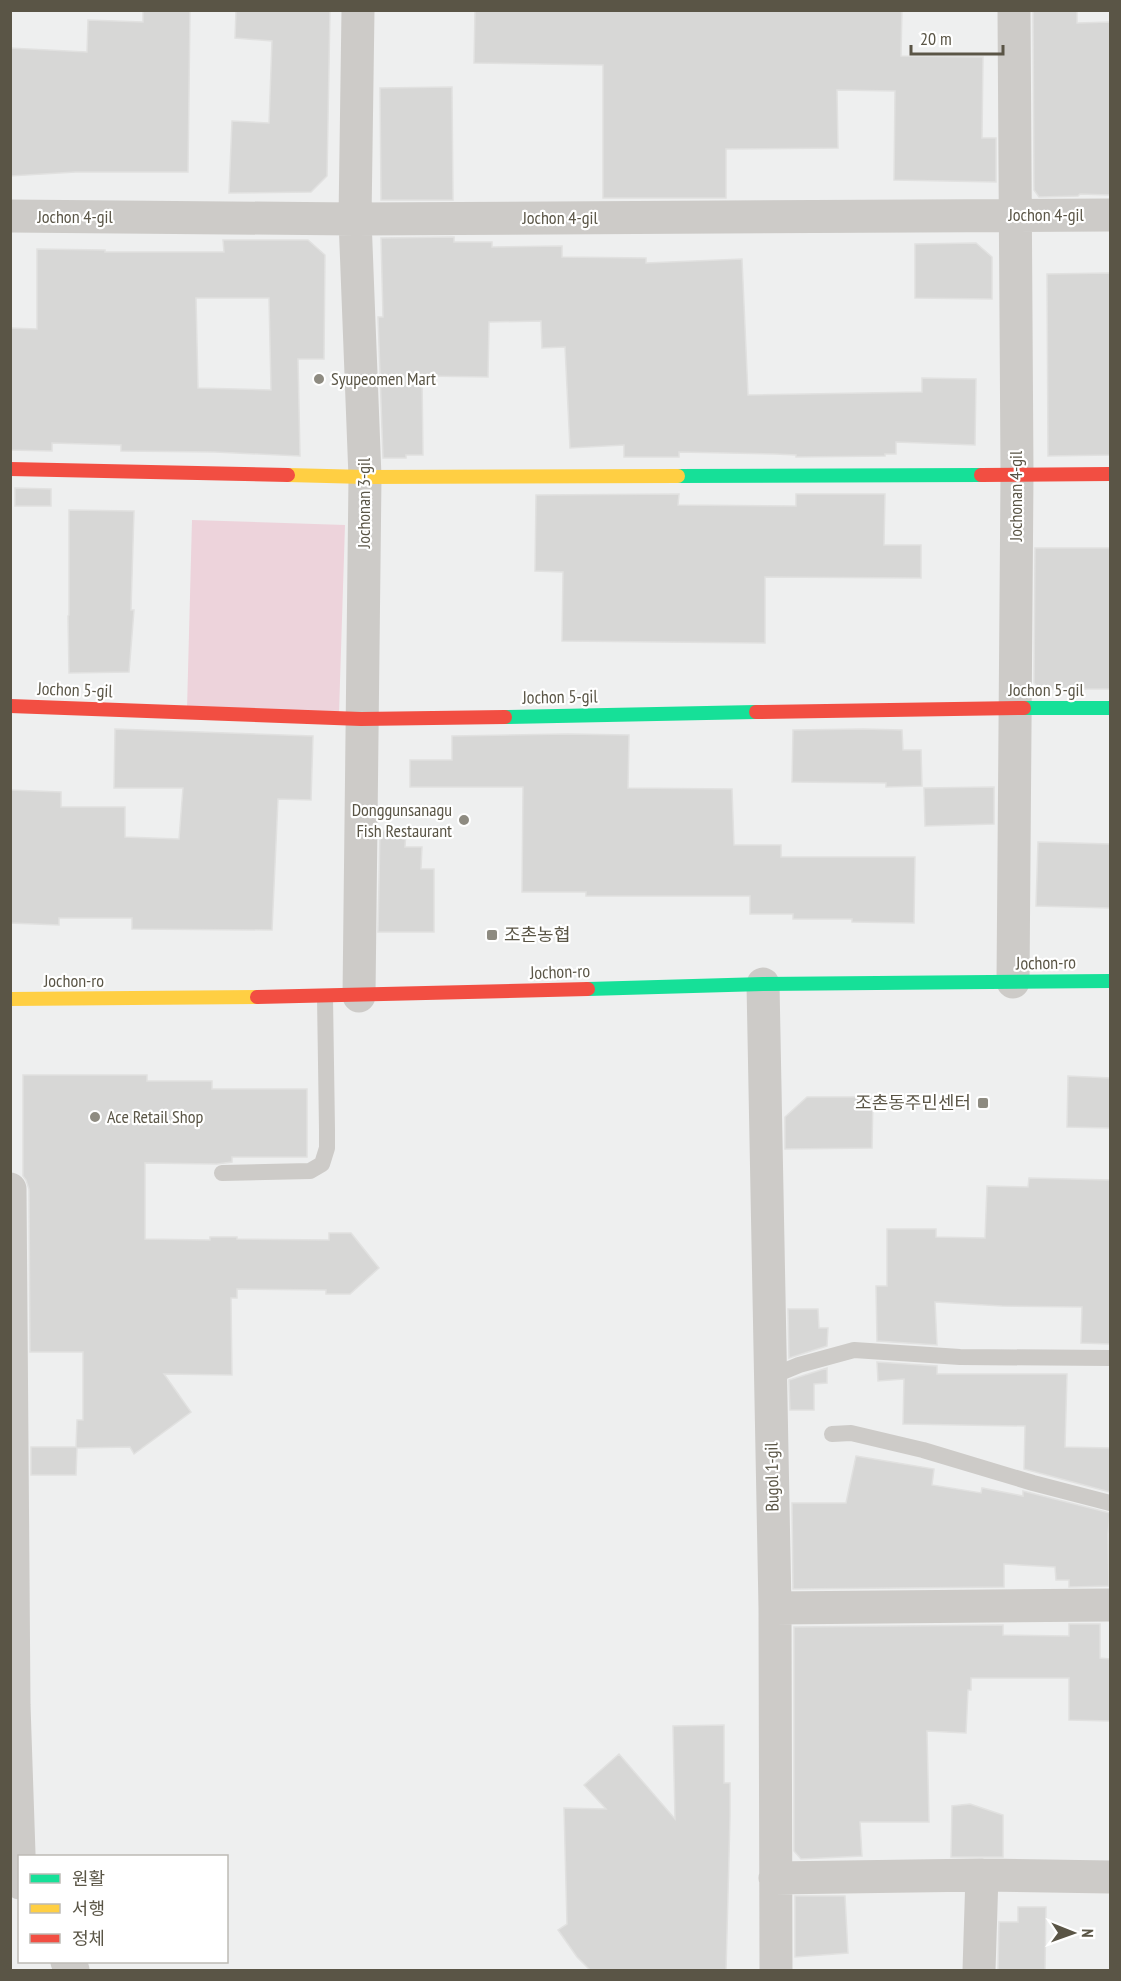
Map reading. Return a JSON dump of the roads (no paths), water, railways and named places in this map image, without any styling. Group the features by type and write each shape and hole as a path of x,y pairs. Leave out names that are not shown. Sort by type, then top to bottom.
{"street":[{"name":"Jochonan 3-gil","path":"358,10 355,219 365,477 359,996"},
{"name":"Jochonan 4-gil","path":"1013,982 1017,474 1014,10"},
{"name":"Jochon 4-gil","path":"10,216 355,219 1110,215"},
{"path":"10,469 365,477 1110,474"},
{"name":"Jochon 5-gil","path":"10,706 361,719 1110,708"},
{"name":"Jochon-ro","path":"10,999 325,997 763,984 1110,981"},
{"name":"Bugol 1-gil","path":"763,984 776,1608 776,1971"},
{"path":"10,1189 12,1705 19,1855"},
{"path":"776,1608 1110,1605"},
{"path":"979,1971 982,1875"},
{"path":"775,1878 982,1875 1110,1877"}],"lane":[{"path":"222,1173 310,1171 322,1164 327,1148 325,997"},
{"path":"770,1377 799,1365 854,1350 960,1357 1110,1358"},
{"path":"832,1434 851,1433 923,1450 1033,1484 1110,1503"}],"place":[{"name":"Syupeomen Mart","path":"319,379"},
{"name":"Donggunsanagu Fish Restaurant","path":"464,820"},
{"name":"조촌농협","path":"492,935"},
{"name":"조촌동주민센터","path":"983,1103"},
{"name":"Ace Retail Shop","path":"95,1117"}]}
